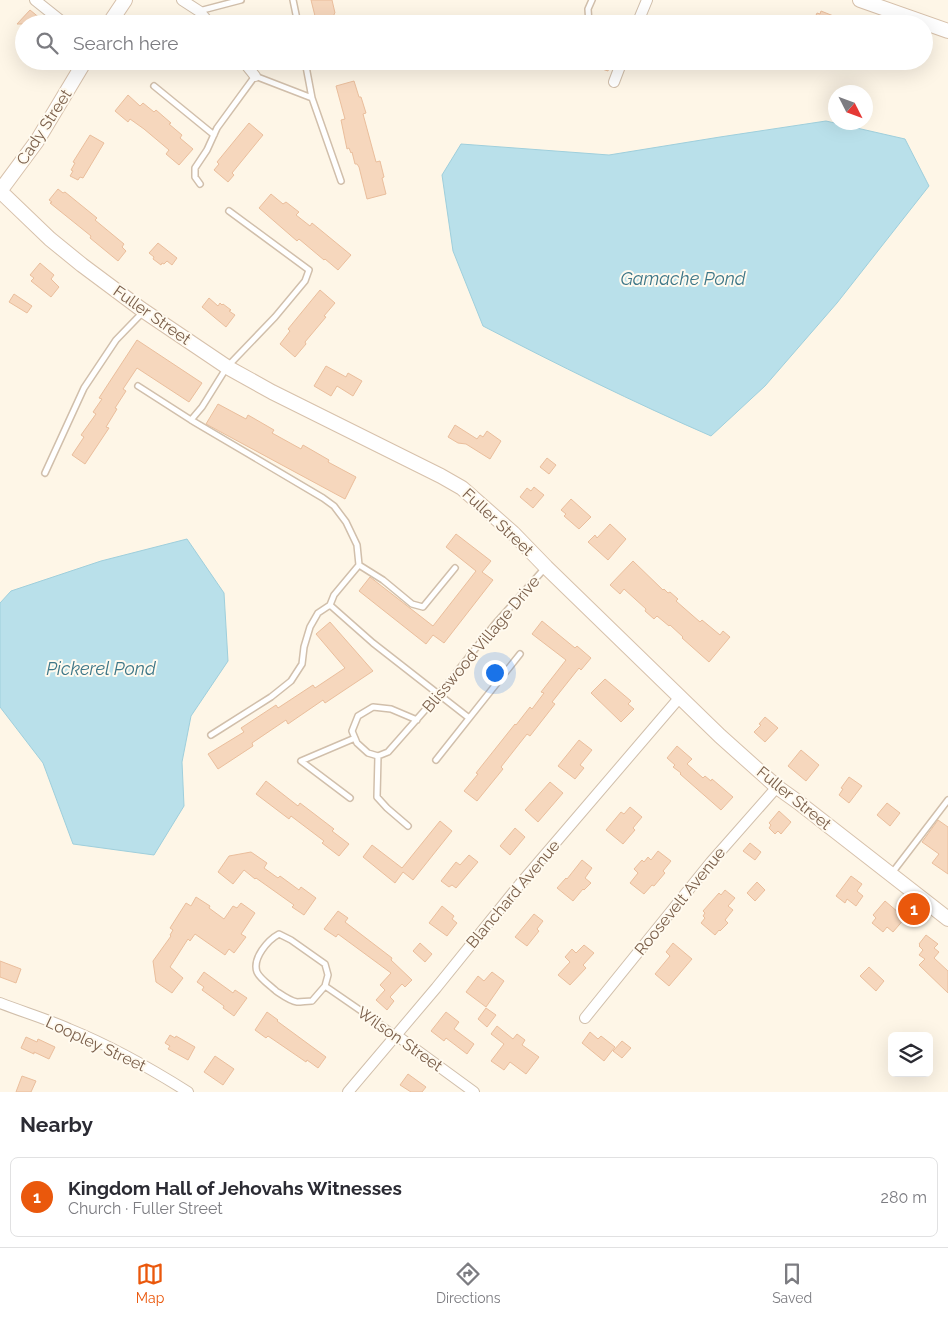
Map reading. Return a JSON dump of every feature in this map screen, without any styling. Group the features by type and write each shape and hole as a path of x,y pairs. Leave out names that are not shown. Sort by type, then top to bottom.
{"street":[{"path":"35,0 54,15"},
{"path":"115,15 125,0"},
{"path":"182,0 202,15"},
{"path":"640,15 646,0"},
{"path":"860,0 887,4 911,15"},
{"path":"933,25 948,32"},
{"name":"Cady Street","path":"0,191 37,141 80,70"},
{"path":"250,70 255,76"},
{"path":"614,82 619,70"},
{"name":"Fuller Street","path":"0,191 50,239 144,311 226,366 272,392 462,488 513,533 720,736 777,787 948,919"},
{"name":"Blanchard Avenue","path":"348,1092 436,988 520,884 680,697"},
{"name":"Roosevelt Avenue","path":"585,1018 711,862 777,787"},
{"name":"Loopley Street","path":"0,1004 68,1028 152,1070 188,1092"},
{"name":"Wilson Street","path":"396,1035 474,1092"}],"lane":[{"path":"198,11 241,0"},
{"path":"293,0 296,15"},
{"path":"588,15 588,9 592,0"},
{"path":"307,70 312,98 341,181"},
{"path":"200,184 195,176 195,168 217,128 255,76 312,98"},
{"path":"154,86 214,135"},
{"path":"191,420 202,407 226,366 276,317 304,281 309,270 229,211"},
{"path":"45,473 84,388 116,340 144,311"},
{"path":"138,386 334,506 346,522 356,545 358,565 334,595 330,605 318,613 310,627 304,647 302,664 291,682 211,735"},
{"path":"358,565 383,580 412,604 423,608 455,568"},
{"name":"Blisswood Village Drive","path":"378,756 388,752 417,720 495,624 546,567"},
{"path":"330,605 373,642 469,718"},
{"path":"436,760 520,654"},
{"name":"Blisswood Village Drive","path":"355,738 352,730 358,716 373,706 391,709 417,720"},
{"path":"350,798 301,761 355,738 357,743 368,753 378,756 377,798 408,826"},
{"path":"891,875 946,808 948,800"},
{"path":"279,934 314,955 325,964 328,974 325,986 312,1001 295,1002 267,984 257,972 257,960 271,938 279,934"},
{"name":"Wilson Street","path":"325,986 396,1035"}],"water":[{"name":"Gamache Pond","path":"826,121 828,121 828,130 866,130 905,139 929,186 837,303 765,386 711,436 596,383 483,326 453,251 442,175 461,144 609,155"},
{"name":"Pickerel Pond","path":"187,539 224,593 228,661 191,716 182,762 184,806 154,855 73,844 43,763 0,707 0,603 11,591 101,561"}],"building":[{"path":"311,0 332,0 334,15 315,15"},
{"path":"30,10 36,15 25,15"},
{"path":"821,11 831,15 816,15 817,13 820,14"},
{"path":"354,81 366,113 363,114 376,162 380,161 386,194 367,199 359,167 355,164 352,152 349,148 347,149 341,120 345,119 336,86"},
{"path":"128,95 140,106 143,103 154,112 156,110 171,123 169,124 182,135 180,138 193,149 179,165 166,154 169,150 144,129 130,119 128,122 115,111"},
{"path":"249,123 263,135 232,173 234,175 228,182 214,170 219,164 217,162"},
{"path":"90,135 104,143 83,178 80,177 78,180 70,176 75,163 73,162"},
{"path":"58,189 63,193 65,192 97,218 95,220 124,244 122,247 126,251 118,261 50,203 52,202 49,200"},
{"path":"271,194 283,204 286,202 299,212 296,215 310,226 312,223 351,255 338,270 299,239 297,241 259,208"},
{"path":"158,243 177,258 172,265 167,261 161,265 149,253"},
{"path":"40,263 54,275 51,279 59,287 51,297 31,281 34,278 30,275"},
{"path":"320,290 335,303 295,357 280,344 290,331 288,329"},
{"path":"14,294 32,306 27,313 9,302"},
{"path":"209,298 218,306 220,303 223,304 235,315 226,327 202,307"},
{"path":"137,340 202,383 189,402 137,368 123,389 126,391 106,427 109,428 85,464 72,455 84,437 81,435 96,414 93,412 102,399 99,398"},
{"path":"326,366 346,377 348,373 362,381 353,396 337,386 331,396 314,386"},
{"path":"218,404 246,419 248,415 274,430 272,433 301,449 303,445 329,460 328,462 356,477 345,499 206,424"},
{"path":"455,425 477,439 480,435 483,437 487,431 501,441 490,459 466,444 458,443 448,437"},
{"path":"547,458 556,465 549,474 540,467"},
{"path":"534,487 544,495 533,508 520,497 527,488 531,491"},
{"path":"571,499 591,517 579,529 564,516 566,514 561,510"},
{"path":"610,524 626,539 608,560 588,542 595,535 597,538"},
{"path":"456,534 491,561 482,572 493,580 444,643 433,635 426,644 359,591 370,577 433,626 476,571 446,547"},
{"path":"633,561 663,590 668,593 670,592 678,599 676,601 700,622 702,620 720,635 723,631 730,637 709,662 670,625 657,616 654,619 624,589 620,594 610,585"},
{"path":"542,621 575,648 577,646 591,658 581,670 579,668 552,702 555,704 530,736 527,734 501,767 503,769 477,801 464,791 515,724 530,707 532,709 544,693 541,692 566,660 532,634"},
{"path":"330,622 373,671 325,703 323,700 288,724 286,720 252,743 253,746 218,769 208,754 244,732 241,728 276,705 278,708 313,685 315,688 345,668 316,634"},
{"path":"605,679 631,701 628,704 634,709 621,722 591,693"},
{"path":"765,717 778,728 765,742 754,732 761,725 759,724"},
{"path":"579,740 592,750 580,765 584,768 575,779 558,766"},
{"path":"677,746 692,759 687,764 703,778 705,776 711,781 712,779 733,797 721,810 673,767 675,765 667,758"},
{"path":"801,750 819,765 806,781 788,766"},
{"path":"849,777 862,786 849,803 839,795 843,789 841,788"},
{"path":"266,781 298,806 300,803 334,829 332,831 349,844 339,856 322,843 324,841 291,816 289,819 256,794"},
{"path":"550,782 563,793 538,822 525,810"},
{"path":"887,803 900,813 890,826 877,815"},
{"path":"630,807 642,817 633,828 635,830 623,844 606,830 621,812 624,814"},
{"path":"779,811 791,822 781,834 778,831 775,834 769,828 771,825 769,823"},
{"path":"938,820 948,827 948,874 932,863 939,854 922,842"},
{"path":"440,821 452,831 413,880 403,872 395,883 363,857 372,845 402,868"},
{"path":"515,828 525,837 510,855 500,846"},
{"path":"750,843 761,852 755,860 743,851"},
{"path":"658,851 671,861 663,871 665,873 644,894 630,883 638,873 634,869 642,860 644,862 648,857 651,860"},
{"path":"251,852 267,863 264,868 278,878 280,876 299,890 301,887 316,898 304,915 292,907 294,905 244,870 233,884 218,872 229,856"},
{"path":"469,855 478,862 456,888 452,885 449,887 441,881 456,862 460,865"},
{"path":"582,860 592,868 585,878 591,883 573,901 557,888"},
{"path":"851,876 862,884 857,891 863,896 856,906 847,899 845,903 836,896"},
{"path":"757,882 765,890 755,901 747,893"},
{"path":"725,890 735,898 728,906 733,910 725,920 728,923 715,935 701,923 705,918 703,911 719,893 721,895"},
{"path":"196,897 210,906 209,908 224,919 233,906 237,908 241,903 255,913 241,934 246,937 234,953 229,949 225,955 195,934 190,941 188,939 170,967 183,978 172,993 156,982 153,961 171,936 173,930 170,928 186,903 191,906"},
{"path":"885,901 905,918 893,932 887,927 883,932 872,923 876,918 873,915"},
{"path":"442,906 454,916 452,919 457,923 447,936 429,923"},
{"path":"338,911 348,918 345,922 392,958 391,960 412,980 405,987 402,984 390,997 394,1001 387,1010 376,1000 385,990 380,985 391,973 338,934 336,937 324,929"},
{"path":"534,914 543,921 537,929 539,931 527,946 515,937"},
{"path":"926,935 938,944 934,948 939,952 934,958 948,971 948,993 919,965 925,959 919,955 923,950 919,944"},
{"path":"420,943 432,954 425,962 413,951"},
{"path":"673,943 692,959 669,986 655,974 670,956 666,952"},
{"path":"584,945 594,953 583,965 586,968 570,985 558,975 570,962 565,957 572,949 576,953"},
{"path":"0,961 21,969 16,983 0,977"},
{"path":"869,967 884,981 876,991 860,976"},
{"path":"204,972 233,993 235,990 247,998 234,1016 202,990 204,987 197,982"},
{"path":"492,972 504,981 486,1007 466,992 478,976 484,981"},
{"path":"486,1008 496,1015 487,1027 478,1019"},
{"path":"267,1012 326,1057 318,1068 268,1036 266,1038 255,1030"},
{"path":"446,1012 459,1022 454,1029 474,1044 467,1054 446,1038 444,1041 431,1031"},
{"path":"497,1026 513,1039 517,1034 525,1040 522,1045 539,1057 526,1074 510,1062 504,1070 491,1061 504,1044 491,1034"},
{"path":"590,1032 598,1039 601,1036 615,1047 604,1061 582,1043"},
{"path":"170,1035 175,1038 176,1036 195,1047 188,1060 168,1049 170,1046 165,1043"},
{"path":"26,1037 37,1042 38,1039 55,1047 49,1059 21,1048"},
{"path":"622,1041 631,1048 622,1058 613,1051"},
{"path":"215,1056 234,1069 223,1085 204,1072"},
{"path":"408,1074 426,1087 422,1092 411,1092 400,1085"},
{"path":"22,1076 36,1081 31,1092 16,1092"}],"place":[{"name":"Kingdom Hall of Jehovahs Witnesses","path":"914,909"}]}
